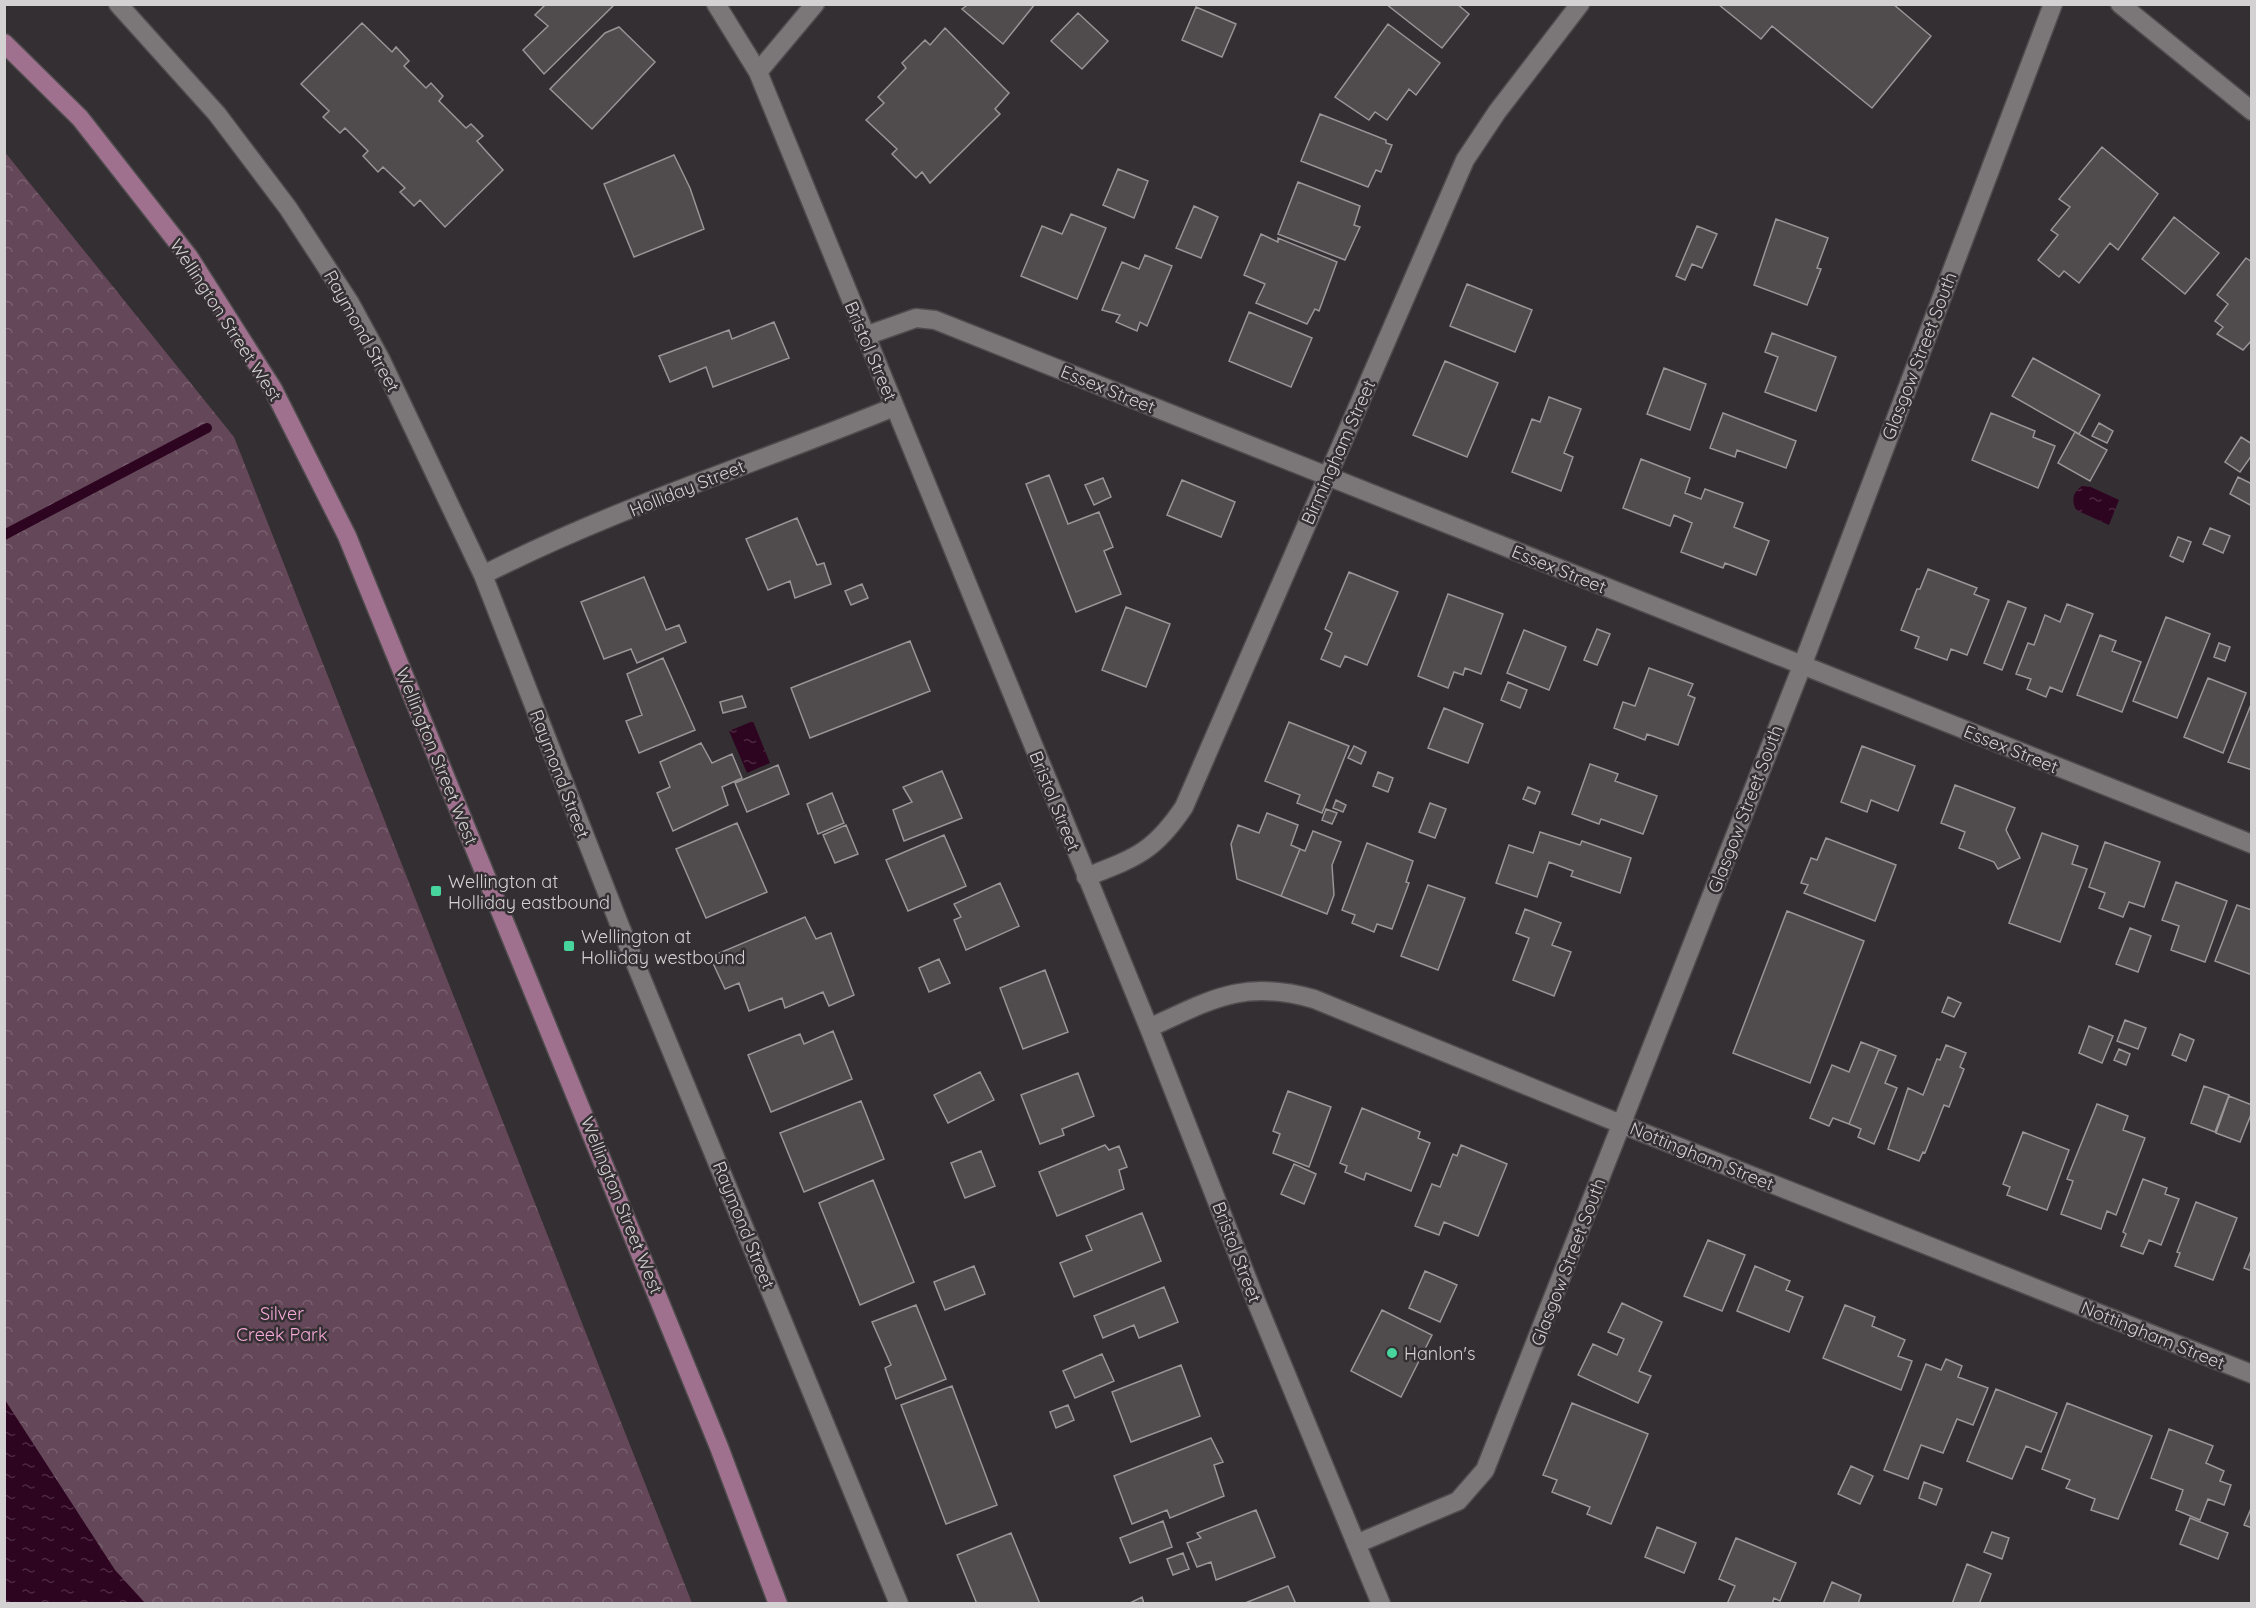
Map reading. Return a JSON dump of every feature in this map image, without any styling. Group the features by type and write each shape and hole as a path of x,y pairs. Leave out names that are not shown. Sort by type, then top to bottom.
{"main road":[{"name":"Wellington Street West","path":"4,43 80,118 189,257 273,389 347,536 719,1446 778,1604"}],"street":[{"name":"Raymond Street","path":"118,4 217,114 288,208 326,266 381,360 483,575 620,926 899,1604"},
{"name":"Bristol Street","path":"716,4 758,72 1149,1028 1258,1306 1381,1604"},
{"path":"758,72 815,4"},
{"name":"Birmingham Street","path":"1086,877 1132,860 1155,844 1184,807 1465,160 1497,112 1580,4"},
{"name":"Glasgow Street South","path":"1356,1544 1458,1501 1485,1470 1802,666 2053,4"},
{"path":"2120,4 2252,111"},
{"name":"Essex Street","path":"865,336 916,318 935,320 2252,844"},
{"name":"Holliday Street","path":"483,575 551,543 894,407"},
{"name":"Nottingham Street","path":"1149,1028 1235,993 1262,989 1291,992 1372,1021 1621,1124 2252,1374"}],"green space":[{"name":"Silver Creek Park","path":"4,151 234,437 692,1603 5,1603"}],"water":[{"path":"2082,486 2091,487 2119,500 2109,525 2076,510 2074,496"},
{"path":"753,721 770,763 747,773 729,731"},
{"path":"5,1400 115,1570 145,1603 5,1603"}],"building":[{"path":"546,4 615,4 544,74 523,50 548,26 535,15"},
{"path":"964,4 1035,4 1003,44 962,9 966,6"},
{"path":"1386,4 1457,4 1469,14 1442,48"},
{"path":"1718,4 1893,4 1931,36 1872,108 1772,26 1761,39"},
{"path":"1196,7 1236,24 1222,57 1182,40"},
{"path":"1078,13 1108,41 1082,69 1051,41"},
{"path":"362,23 392,52 396,47 409,61 404,66 426,88 431,83 443,96 439,101 466,128 471,124 483,136 477,141 503,170 445,227 420,200 414,206 400,192 405,188 383,167 378,172 363,156 368,151 345,128 340,133 323,117 329,111 301,84"},
{"path":"1388,24 1440,63 1416,95 1409,89 1387,120 1375,112 1369,120 1335,97"},
{"path":"619,27 655,62 592,129 550,89 605,33"},
{"path":"945,28 1009,93 995,109 1000,114 930,183 922,172 916,178 892,154 897,149 866,120 884,103 878,97 906,68 902,63 925,40 930,45"},
{"path":"1320,114 1386,140 1386,143 1392,145 1381,172 1376,170 1368,187 1301,161"},
{"path":"2102,147 2158,194 2118,250 2110,243 2079,283 2064,271 2059,277 2038,260 2058,235 2051,230 2070,207 2059,199"},
{"path":"674,155 690,188 704,229 634,257 604,184"},
{"path":"1118,169 1148,181 1134,218 1103,205"},
{"path":"1298,182 1360,206 1354,225 1360,227 1345,260 1278,234"},
{"path":"1194,206 1218,217 1201,258 1176,248"},
{"path":"1071,214 1106,228 1077,299 1021,276 1042,226 1062,234"},
{"path":"2174,217 2219,253 2185,294 2142,259"},
{"path":"1776,219 1828,238 1817,268 1821,269 1807,305 1754,285"},
{"path":"1697,226 1717,234 1702,268 1692,264 1685,280 1676,276"},
{"path":"1261,234 1278,242 1278,238 1337,262 1319,311 1315,309 1307,324 1256,303 1265,284 1244,275"},
{"path":"1145,255 1172,266 1147,326 1140,322 1137,331 1116,322 1120,315 1102,310 1122,262 1139,269"},
{"path":"2246,258 2252,262 2252,340 2243,350 2217,334 2223,327 2215,321 2228,304 2217,295"},
{"path":"1467,284 1532,310 1515,352 1450,326"},
{"path":"1249,312 1312,338 1291,387 1229,361"},
{"path":"774,322 789,358 713,387 706,367 670,382 659,356 729,330 732,339"},
{"path":"1772,333 1836,357 1816,411 1765,392 1778,357 1765,352"},
{"path":"2033,358 2100,395 2079,434 2012,396"},
{"path":"1445,361 1498,383 1467,457 1413,435"},
{"path":"1664,368 1706,384 1690,430 1647,414"},
{"path":"1549,397 1581,409 1564,453 1573,457 1561,491 1512,472 1532,419 1540,422"},
{"path":"1723,413 1796,441 1786,468 1737,450 1735,457 1710,448"},
{"path":"1991,413 2035,431 2033,437 2055,446 2038,488 1972,460"},
{"path":"2099,423 2113,431 2107,443 2092,436"},
{"path":"2075,432 2107,450 2090,481 2058,463"},
{"path":"2241,437 2252,444 2252,455 2240,472 2225,462"},
{"path":"1641,459 1690,478 1685,493 1701,499 1705,489 1743,503 1734,527 1769,541 1756,575 1725,563 1723,568 1681,552 1692,523 1674,515 1670,526 1623,508"},
{"path":"1049,475 1068,524 1099,512 1113,547 1104,551 1121,594 1076,612 1026,484"},
{"path":"2238,477 2252,484 2252,506 2230,494"},
{"path":"1103,478 1111,497 1094,505 1085,485"},
{"path":"1182,480 1235,502 1221,537 1167,515"},
{"path":"797,518 817,565 824,563 831,584 795,598 790,581 768,590 746,539"},
{"path":"2210,528 2230,536 2223,553 2203,544"},
{"path":"2178,537 2191,542 2183,562 2170,556"},
{"path":"1928,569 1977,588 1974,594 1989,600 1967,655 1951,649 1947,660 1915,648 1919,637 1901,630 1917,589 1920,589"},
{"path":"1349,572 1398,592 1367,665 1345,656 1340,667 1321,659 1332,633 1325,629"},
{"path":"644,577 666,630 679,625 686,642 637,663 631,649 604,659 581,602"},
{"path":"862,584 868,598 851,605 845,591"},
{"path":"1448,594 1503,614 1481,674 1465,668 1463,675 1454,672 1448,688 1418,676"},
{"path":"2008,601 2026,608 2002,670 1984,663"},
{"path":"2067,604 2093,614 2062,692 2050,687 2046,697 2027,689 2031,679 2016,674 2028,643 2034,645 2045,615 2060,622"},
{"path":"1126,607 1170,624 1146,687 1102,670"},
{"path":"2166,617 2210,634 2177,718 2133,701"},
{"path":"1597,629 1610,634 1597,665 1584,660"},
{"path":"1524,630 1566,647 1549,690 1507,673"},
{"path":"2100,635 2116,641 2112,651 2141,662 2122,712 2077,695"},
{"path":"910,641 930,691 810,738 791,688"},
{"path":"2219,643 2230,647 2225,661 2214,657"},
{"path":"663,658 695,730 639,753 626,721 642,715 627,674"},
{"path":"1649,668 1693,684 1688,695 1695,698 1678,745 1647,734 1645,740 1614,728 1623,702 1635,706"},
{"path":"2208,678 2246,693 2223,753 2184,737"},
{"path":"1508,682 1527,690 1520,708 1501,700"},
{"path":"742,696 746,707 723,713 720,702"},
{"path":"2252,702 2252,770 2228,762"},
{"path":"1444,708 1483,724 1468,763 1428,748"},
{"path":"1289,722 1349,746 1322,813 1297,803 1300,795 1265,781"},
{"path":"701,743 712,763 732,754 742,778 722,787 728,805 673,831 657,793 670,787 660,762"},
{"path":"1354,746 1366,752 1361,764 1348,758"},
{"path":"1862,746 1915,766 1898,811 1871,800 1867,812 1841,802"},
{"path":"1590,764 1618,774 1615,781 1657,796 1643,834 1601,819 1599,824 1572,814"},
{"path":"778,765 789,794 747,812 735,783"},
{"path":"942,771 962,818 904,841 893,810 912,802 903,787"},
{"path":"1378,772 1393,778 1388,792 1373,786"},
{"path":"1955,785 2015,808 2006,830 2020,858 1998,869 1994,862 1959,848 1965,832 1941,823"},
{"path":"1528,787 1540,792 1535,804 1523,799"},
{"path":"832,793 844,823 818,834 807,804"},
{"path":"1336,800 1346,805 1343,812 1333,808"},
{"path":"1430,803 1446,809 1435,838 1419,832"},
{"path":"1326,809 1337,813 1332,824 1322,820"},
{"path":"1267,813 1298,825 1291,845 1300,849 1281,896 1237,879 1231,844 1238,825 1259,833"},
{"path":"737,823 767,892 706,918 676,849"},
{"path":"846,825 858,854 835,863 823,835"},
{"path":"1313,831 1341,842 1332,865 1334,895 1327,914 1281,896 1300,849 1305,851"},
{"path":"1540,832 1580,845 1582,841 1631,858 1620,893 1571,876 1573,871 1549,862 1537,897 1496,883 1509,845 1533,853"},
{"path":"2042,833 2078,846 2072,864 2087,869 2060,942 2009,923"},
{"path":"944,835 966,886 908,911 886,860"},
{"path":"1826,838 1896,865 1875,921 1804,893 1808,885 1801,883 1811,858 1817,860"},
{"path":"2105,842 2160,862 2144,907 2129,902 2123,917 2099,908 2105,893 2089,887"},
{"path":"1367,843 1413,861 1406,882 1409,883 1392,929 1377,924 1374,932 1352,923 1355,915 1342,910"},
{"path":"2176,882 2227,901 2205,962 2171,950 2179,926 2162,920"},
{"path":"1000,883 1019,926 966,950 954,920 961,917 954,904"},
{"path":"1428,885 1465,898 1438,970 1401,956"},
{"path":"2237,905 2252,910 2252,975 2215,961"},
{"path":"1525,909 1561,923 1552,945 1571,952 1554,996 1513,980 1529,938 1516,933"},
{"path":"1787,911 1864,941 1810,1083 1733,1053"},
{"path":"805,917 816,939 831,933 854,995 829,1006 823,992 785,1008 782,998 749,1011 739,983 725,989 710,957"},
{"path":"2130,928 2151,936 2138,972 2116,964"},
{"path":"939,959 950,983 929,992 919,968"},
{"path":"1045,970 1068,1032 1023,1049 1000,988"},
{"path":"1948,997 1961,1003 1954,1017 1942,1012"},
{"path":"2125,1020 2146,1028 2138,1049 2117,1041"},
{"path":"2089,1026 2113,1036 2102,1063 2079,1053"},
{"path":"833,1031 852,1079 771,1112 748,1055 800,1034 804,1044"},
{"path":"2180,1034 2194,1040 2186,1061 2172,1055"},
{"path":"1861,1042 1879,1049 1849,1124 1833,1118 1829,1126 1810,1118 1832,1065 1849,1072"},
{"path":"1946,1045 1966,1053 1960,1067 1964,1069 1949,1107 1944,1105 1925,1153 1923,1152 1919,1161 1888,1149 1908,1088 1923,1095 1937,1059 1940,1060"},
{"path":"1879,1049 1896,1056 1885,1083 1897,1088 1874,1144 1858,1137 1861,1129 1849,1124"},
{"path":"2119,1049 2130,1054 2126,1065 2114,1060"},
{"path":"980,1072 994,1100 948,1123 934,1095"},
{"path":"1078,1073 1094,1116 1062,1129 1064,1135 1040,1144 1021,1095"},
{"path":"2204,1086 2229,1095 2215,1132 2191,1123"},
{"path":"1288,1091 1331,1107 1309,1167 1273,1153 1280,1134 1273,1131"},
{"path":"2229,1096 2252,1105 2252,1112 2240,1142 2216,1133"},
{"path":"861,1101 884,1159 804,1192 780,1133"},
{"path":"2097,1104 2128,1116 2123,1130 2145,1138 2116,1215 2107,1211 2101,1229 2061,1214 2073,1181 2067,1179"},
{"path":"1362,1108 1420,1132 1418,1138 1430,1143 1411,1191 1366,1173 1364,1180 1345,1172 1347,1166 1340,1163"},
{"path":"2023,1132 2069,1150 2047,1210 2007,1195 2010,1187 2003,1184"},
{"path":"1105,1145 1109,1150 1119,1146 1127,1167 1119,1170 1124,1189 1057,1216 1039,1172"},
{"path":"1461,1145 1507,1164 1478,1236 1444,1222 1439,1235 1415,1226 1432,1184 1440,1187 1453,1154 1457,1156"},
{"path":"981,1151 995,1186 965,1198 951,1163"},
{"path":"1294,1164 1316,1174 1304,1204 1281,1194"},
{"path":"2143,1179 2167,1188 2165,1194 2179,1199 2161,1245 2149,1240 2143,1254 2121,1246 2126,1234 2123,1232"},
{"path":"873,1180 914,1282 860,1305 819,1203"},
{"path":"2196,1202 2237,1218 2213,1280 2175,1266 2180,1253 2177,1252"},
{"path":"1142,1213 1161,1261 1074,1297 1060,1263 1092,1250 1086,1236"},
{"path":"1708,1240 1745,1255 1722,1311 1684,1296"},
{"path":"2252,1248 2252,1271 2244,1268"},
{"path":"974,1266 985,1294 945,1310 934,1282"},
{"path":"1755,1266 1790,1281 1786,1290 1803,1297 1789,1332 1737,1311"},
{"path":"1425,1271 1457,1285 1440,1322 1409,1308"},
{"path":"1164,1287 1178,1322 1139,1338 1134,1325 1103,1338 1094,1316"},
{"path":"1622,1303 1662,1322 1639,1371 1651,1376 1638,1403 1578,1375 1593,1344 1617,1355 1624,1339 1608,1332"},
{"path":"916,1305 946,1379 896,1399 885,1368 891,1365 872,1322"},
{"path":"1845,1305 1875,1317 1872,1326 1905,1340 1898,1356 1912,1361 1901,1390 1823,1358"},
{"name":"Hanlon's","path":"1382,1310 1432,1335 1401,1397 1351,1371"},
{"path":"1102,1354 1114,1381 1075,1398 1063,1371"},
{"path":"1946,1359 1962,1366 1958,1377 1988,1388 1973,1425 1957,1419 1943,1453 1921,1445 1908,1479 1884,1470 1926,1364 1941,1370"},
{"path":"1181,1365 1200,1416 1131,1442 1112,1392"},
{"path":"952,1386 997,1505 946,1524 901,1405"},
{"path":"1996,1389 2057,1413 2041,1452 2026,1446 2012,1479 1967,1461"},
{"path":"1572,1403 1648,1434 1611,1524 1587,1514 1590,1507 1552,1492 1557,1480 1543,1475"},
{"path":"2067,1403 2152,1436 2118,1519 2091,1510 2095,1499 2066,1488 2070,1480 2042,1469"},
{"path":"1068,1405 1074,1420 1056,1428 1050,1412"},
{"path":"2169,1429 2213,1446 2206,1463 2224,1471 2220,1481 2231,1485 2224,1505 2208,1499 2200,1520 2176,1510 2183,1490 2151,1478"},
{"path":"1211,1438 1223,1462 1214,1465 1224,1496 1170,1518 1167,1510 1132,1524 1114,1476"},
{"path":"1851,1466 1873,1476 1860,1504 1838,1494"},
{"path":"1924,1482 1942,1489 1936,1505 1919,1498"},
{"path":"2252,1506 2252,1528 2244,1525"},
{"path":"1256,1510 1275,1557 1216,1580 1211,1562 1197,1567 1187,1543 1201,1538 1197,1533"},
{"path":"2190,1518 2228,1533 2218,1559 2180,1544"},
{"path":"1163,1521 1172,1547 1130,1563 1120,1538"},
{"path":"1657,1527 1696,1543 1684,1573 1645,1557"},
{"path":"1992,1532 2009,1538 2002,1559 1984,1552"},
{"path":"1011,1533 1040,1604 977,1604 957,1555"},
{"path":"1736,1538 1796,1563 1780,1601 1774,1598 1772,1604 1727,1604 1735,1586 1719,1579"},
{"path":"1183,1553 1189,1569 1173,1575 1167,1559"},
{"path":"1967,1564 1991,1574 1979,1604 1952,1604"},
{"path":"1832,1582 1861,1595 1858,1604 1823,1604"},
{"path":"1288,1586 1296,1604 1245,1603"},
{"path":"1142,1597 1144,1604 1128,1604"}],"waterway":[{"path":"4,535 207,428"}],"place":[{"name":"Wellington at Holliday eastbound","path":"436,891"},
{"name":"Wellington at Holliday westbound","path":"569,946"},
{"name":"Hanlon's","path":"1392,1353"}]}
